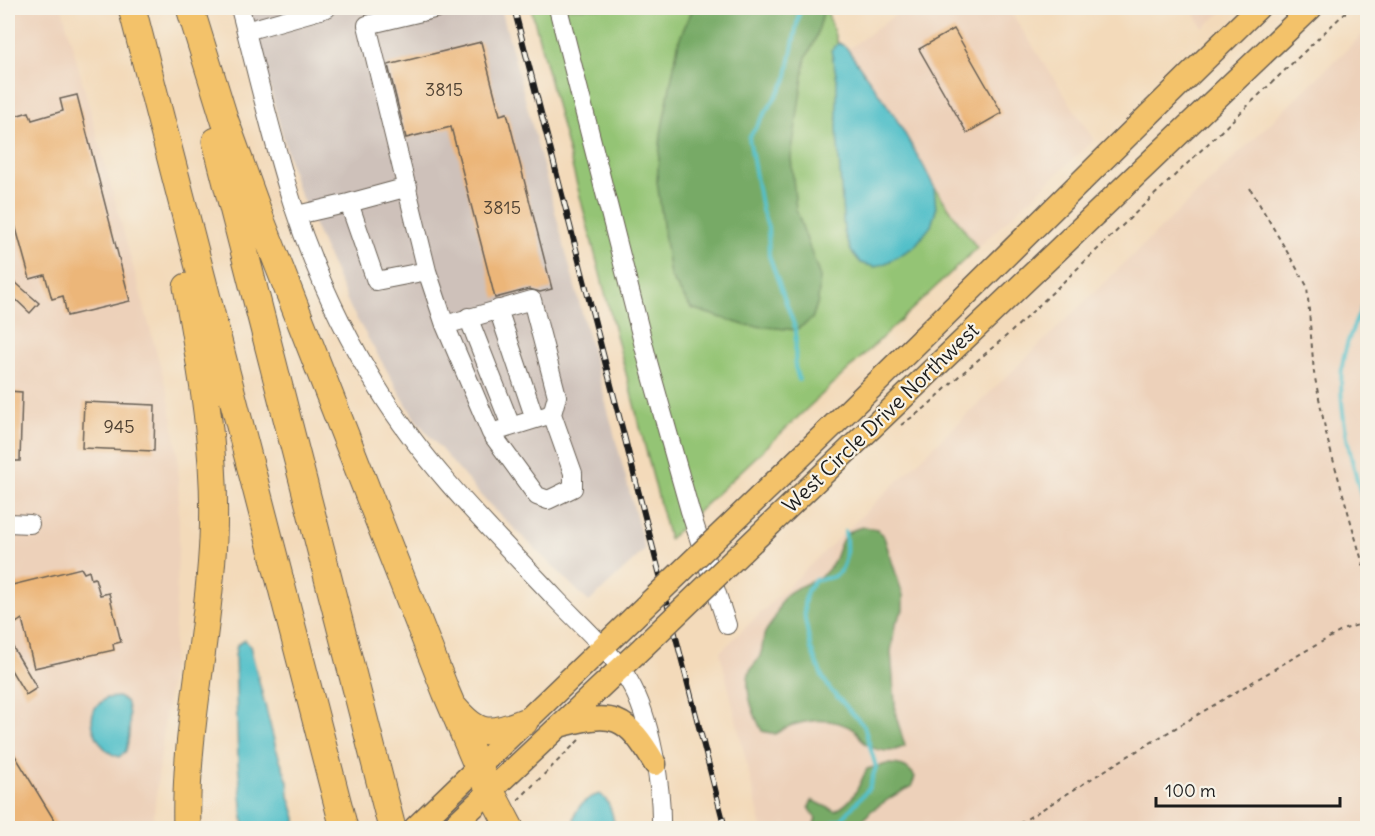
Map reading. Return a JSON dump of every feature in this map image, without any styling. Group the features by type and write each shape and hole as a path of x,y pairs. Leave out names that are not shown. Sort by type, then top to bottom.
{"highway":[{"path":"132,8 344,828"},
{"path":"181,8 392,828"},
{"path":"190,8 225,121 262,223 450,703 500,811"},
{"path":"151,82 201,364 209,417 213,478 211,571 187,776 187,828"},
{"path":"450,703 466,723 480,731 504,729 524,722"}],"main road":[{"name":"West Circle Drive Northwest","path":"415,828 837,423 1110,151 1258,8"},
{"name":"West Circle Drive Northwest","path":"452,827 500,811 558,726 1311,8"},
{"path":"558,726 590,718 612,719 637,734 655,764"}],"street":[{"path":"240,8 277,151 297,215 321,278 348,336 398,420 449,483 601,647 629,681 640,706 655,764 660,791 661,828"},
{"path":"246,31 327,8"},
{"path":"438,8 365,16 427,271 445,325 491,433 537,496 548,500 573,488 573,473 544,416 498,309"},
{"path":"558,8 651,374 690,512 727,625"},
{"path":"297,215 408,187"},
{"path":"349,203 376,280 427,271"},
{"path":"445,325 532,300 557,396 544,416 491,433"},
{"path":"468,317 512,426"},
{"path":"8,523 30,524"}],"path":[{"path":"893,430 925,408 1011,332 1350,8"},
{"path":"1250,188 1307,286 1314,373 1325,427 1368,582"},
{"path":"1012,828 1293,658 1345,629 1368,622"},
{"path":"500,811 515,803 587,734"}],"shaded area":[{"path":"16,8 62,8 168,394 178,454 179,533 174,647 152,828 8,828 8,13"},
{"path":"248,8 501,8 645,550 589,602 482,497 415,419 351,309 295,182"},
{"path":"905,8 1008,8 1094,140 977,248 841,54"},
{"path":"1191,8 1227,8 1203,28"},
{"path":"1367,30 1367,828 762,828 720,652"}],"green space":[{"path":"531,8 826,8 841,54 977,248 669,539"},
{"path":"693,8 824,8 815,40 806,57 791,158 796,209 820,277 818,301 812,319 796,330 744,325 691,308 670,276 657,181 661,134 679,40"},
{"path":"864,527 877,529 884,537 903,595 903,610 895,625 891,652 896,716 905,746 890,751 875,749 864,743 854,730 835,722 804,722 775,734 762,731 751,703 748,680 750,671 762,650 765,632 785,596 825,573 835,559 847,534"},
{"path":"887,764 900,765 910,770 915,777 911,787 871,811 856,828 812,828 816,819 809,807 812,800 835,811 851,798 867,769"}],"water":[{"path":"839,43 846,47 894,115 934,187 936,210 931,226 914,247 875,267 861,263 851,251 844,232 837,129 837,79 831,50"},
{"path":"245,640 250,646 276,748 288,782 296,828 244,828 238,762 235,655 237,645"},
{"path":"118,697 126,701 129,713 126,751 119,757 106,750 101,744 92,723 97,706 106,698"},
{"path":"600,794 609,805 615,828 575,828 576,811 584,802"}],"building":[{"path":"954,29 1002,113 967,133 919,49"},
{"path":"481,42 500,115 507,113 552,289 540,292 529,289 495,298 451,127 406,138 388,65"},
{"path":"77,95 130,301 67,316 63,296 52,299 45,275 30,279 14,221 8,223 8,118 29,112 32,120 63,111 60,99"},
{"path":"8,276 39,303 30,313 8,292"},
{"path":"8,391 22,392 20,461 8,461"},
{"path":"84,402 155,405 154,451 82,448"},
{"path":"81,568 84,573 89,571 91,579 95,578 100,595 109,593 121,642 113,644 114,650 34,668 22,619 16,623 8,586"},
{"path":"8,639 37,688 26,695 8,665"},
{"path":"8,744 59,828 8,828"}],"waterway":[{"path":"799,380 795,367 796,330 769,256 768,227 762,210 749,138 786,81 800,8"},
{"path":"1368,292 1346,348 1341,388 1346,433 1368,519"},
{"path":"818,828 842,819 869,788 876,767 864,726 830,689 822,676 811,649 805,619 804,604 807,591 815,580 832,577 839,572 845,562 845,531"}],"railway":[{"path":"514,8 725,828"}]}
